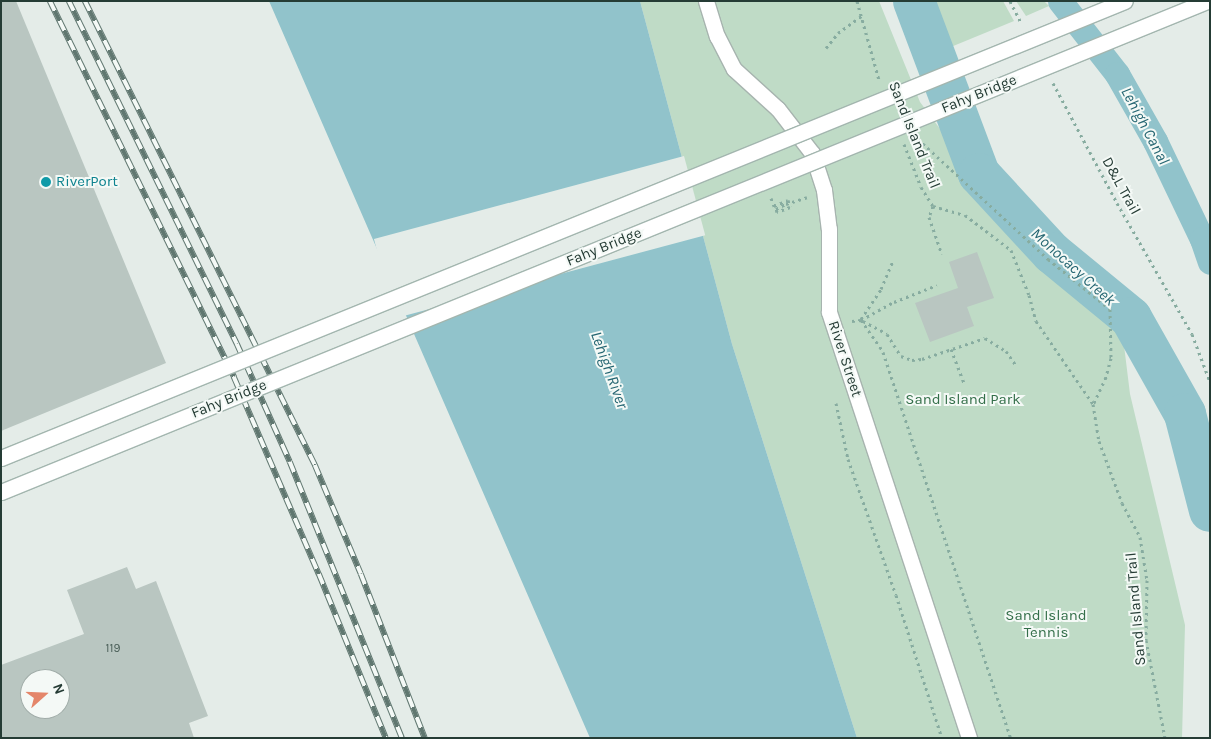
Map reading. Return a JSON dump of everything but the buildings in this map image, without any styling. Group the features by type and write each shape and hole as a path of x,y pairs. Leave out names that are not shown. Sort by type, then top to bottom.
{"main road":[{"name":"River Street","path":"706,1 718,36 734,69 778,109 812,153 824,190 829,229 830,312 970,738"},
{"name":"Fahy Bridge","path":"1,458 1125,1"},
{"name":"Fahy Bridge","path":"1,492 1207,1"}],"path":[{"name":"Sand Island Trail","path":"857,1 882,87"},
{"path":"1010,1 1022,25"},
{"path":"826,48 838,33 861,16"},
{"name":"D&L Trail","path":"1049,76 1117,203 1192,334 1210,382"},
{"path":"916,137 1048,259 1110,309 1111,358 1106,377 1093,404"},
{"name":"Sand Island Trail","path":"902,140 921,187 933,206 965,215 1011,250 1030,296 1036,321 1093,404 1099,441 1122,503 1140,537 1147,580 1146,640 1165,738"},
{"path":"771,196 774,206 788,200 790,207 777,212 776,209 786,204"},
{"path":"933,206 929,217 942,254"},
{"path":"861,320 881,290 893,261"},
{"path":"830,312 847,322 861,320 894,302 937,285"},
{"path":"861,320 887,334 901,356 912,360 922,359 985,338 1006,351 1017,367"},
{"path":"861,320 882,352 1010,738"},
{"path":"951,349 964,383"}],"green space":[{"name":"Sand Island Park","path":"640,1 879,1 920,102 984,188 1121,321 1130,394 1185,625 1182,738 857,738 732,344"},
{"path":"926,1 1003,1 1014,21 946,49"},
{"path":"1016,1 1044,1 1049,6 1026,16"}],"water":[{"name":"Lehigh River","path":"269,1 640,1 732,344 857,738 590,738"}],"pier":[{"path":"684,156 705,235 395,318 374,239"}],"waterway":[{"name":"Monocacy Creek","path":"914,1 979,174 1052,253 1131,318 1185,414 1210,511"},
{"name":"Lehigh Canal","path":"1060,1 1117,74 1155,141 1202,239 1210,262"}],"railway":[{"path":"50,1 234,377 319,574 386,738"},
{"path":"69,1 237,344 290,462 402,738"},
{"path":"85,1 315,465 361,574 425,738"}],"place":[{"name":"RiverPort","path":"46,182"}],"park label":[{"name":"Sand Island Tennis","path":"1046,624"}]}
